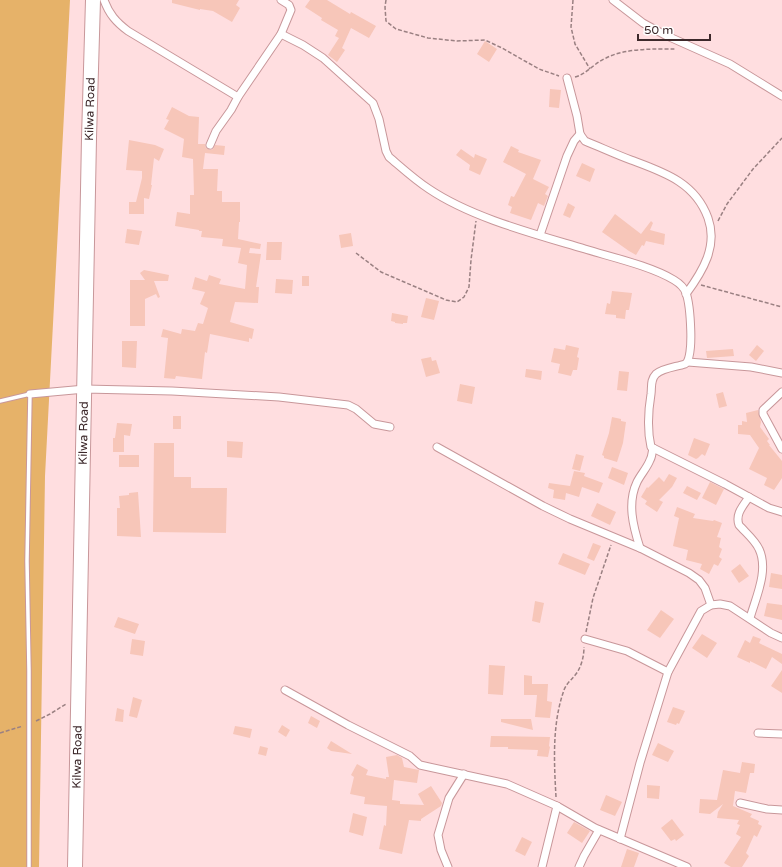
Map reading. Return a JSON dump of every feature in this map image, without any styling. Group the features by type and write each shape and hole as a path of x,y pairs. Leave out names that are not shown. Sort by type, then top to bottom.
{"highway":[{"name":"Kilwa Road","path":"74,867 93,0"}],"street":[{"path":"104,0 108,11 113,18 128,31 238,97"},
{"path":"210,145 216,131 232,110 238,97 281,34 291,10 289,5 281,0"},
{"path":"613,0 643,23 665,35 730,64 782,96"},
{"path":"281,34 303,45 323,58 373,103 379,119 386,152 429,189 478,214 665,275 681,285 686,294 691,342 688,362"},
{"path":"567,78 580,134 585,141 674,178 690,190 703,205 709,222 711,236 710,250 694,283 686,294"},
{"path":"540,235 567,156 574,141 580,134"},
{"path":"782,373 751,367 688,362 656,374 651,382 648,410 650,445 653,448 769,508 782,512"},
{"path":"30,394 85,389 180,391 335,403 351,406 374,424 390,427"},
{"path":"782,392 763,410 763,414 782,449"},
{"path":"437,447 543,506 613,538 640,548 689,573 699,580 705,588 711,605"},
{"path":"640,548 633,518 631,503 632,495 637,482 650,460 653,448"},
{"path":"749,498 737,515 737,520 739,525 759,548 762,559 761,577 750,618"},
{"path":"620,839 640,762 668,672 701,612 711,605 720,604 730,606 771,633 782,638"},
{"path":"585,639 627,651 668,672"},
{"path":"285,690 387,746 410,756 420,765 506,784 557,806 599,830 687,867"},
{"path":"758,733 782,734"},
{"path":"448,867 441,850 438,835 449,798 464,774"},
{"path":"740,803 767,809 782,810"},
{"path":"542,867 557,806"},
{"path":"579,867 599,830"}],"lane":[{"path":"0,401 30,394 27,561 29,867"}],"path":[{"path":"386,0 386,21 396,29 428,38 457,41 485,40 502,48 539,70 567,78 583,74 607,57 624,52 680,49"},
{"path":"573,0 571,27 575,44 590,69"},
{"path":"711,236 727,204 753,169 782,138"},
{"path":"356,253 381,272 446,300 457,302 464,297 469,287 471,260 478,214"},
{"path":"694,283 782,307"},
{"path":"557,806 554,761 556,729 564,690 578,671 584,655 585,639 593,598 613,538"},
{"path":"0,733 29,724 50,714 64,706 78,694"}],"shaded area":[{"path":"0,0 70,0 45,476 39,867 0,867"}],"building":[{"path":"172,0 239,0 236,5 240,8 232,22 213,11 200,10 172,3"},
{"path":"310,0 327,0 350,14 351,12 376,26 369,38 351,28 342,48 345,50 337,62 328,55 339,38 335,36 338,30 321,20 322,18 305,7"},
{"path":"485,41 497,49 489,62 477,54"},
{"path":"550,89 561,90 559,108 549,107"},
{"path":"172,107 189,116 199,117 198,144 205,144 206,148 210,150 213,149 215,145 225,146 224,155 205,153 203,169 218,169 217,191 222,191 222,202 240,202 238,239 261,244 260,249 250,248 249,253 261,254 256,287 259,287 258,303 235,302 230,322 254,329 252,339 249,338 249,342 210,334 207,353 205,352 202,379 176,376 175,379 164,378 168,338 161,337 163,329 181,334 182,329 195,331 198,323 203,324 208,308 200,304 205,292 192,289 195,277 207,281 209,275 221,279 219,284 245,289 247,265 238,263 241,248 222,246 223,239 201,237 202,231 175,226 177,212 190,214 190,195 194,195 193,159 182,157 184,139 164,129 169,120 166,119"},
{"path":"129,140 155,145 164,149 159,161 154,158 152,185 149,199 144,198 144,214 129,214 129,202 136,202 142,178 142,171 126,170"},
{"path":"511,146 519,150 518,152 541,160 533,179 549,187 545,194 548,196 544,206 538,203 531,220 510,213 512,207 508,205 511,196 514,197 526,174 503,162"},
{"path":"461,149 474,158 475,154 487,159 480,175 469,170 470,165 456,155"},
{"path":"582,163 595,169 590,182 576,176"},
{"path":"568,203 575,207 570,218 563,215"},
{"path":"615,214 641,234 651,221 653,223 650,230 665,234 664,245 646,241 644,246 642,245 636,255 629,251 602,232"},
{"path":"127,229 142,231 139,245 125,243"},
{"path":"351,233 353,246 341,248 339,235"},
{"path":"267,242 282,242 281,260 266,260"},
{"path":"144,270 169,275 168,281 154,281 160,297 158,298 156,294 145,299 145,326 130,326 130,280 145,280 140,273"},
{"path":"302,276 309,276 309,286 302,286"},
{"path":"276,279 293,280 292,294 275,293"},
{"path":"612,291 632,293 629,310 626,310 625,319 616,318 616,315 605,314 607,303 610,304"},
{"path":"426,298 439,301 434,320 421,317"},
{"path":"392,313 408,316 407,323 395,323 391,321"},
{"path":"122,341 137,341 136,368 122,367"},
{"path":"566,345 579,348 577,370 573,370 571,376 558,373 560,364 551,362 554,348 565,350"},
{"path":"757,345 764,351 756,361 749,355"},
{"path":"733,349 734,356 707,358 706,351"},
{"path":"431,357 432,361 436,360 440,373 426,377 421,359"},
{"path":"526,369 542,371 541,380 525,377"},
{"path":"619,371 629,372 627,391 617,390"},
{"path":"460,384 475,387 472,404 457,401"},
{"path":"723,392 727,406 719,408 716,394"},
{"path":"758,410 761,422 760,427 769,439 767,441 769,445 782,461 782,478 774,490 764,485 767,478 749,469 759,448 750,435 738,434 738,425 742,425 742,421 747,422 746,413"},
{"path":"173,416 181,416 181,429 173,429"},
{"path":"612,417 626,422 623,443 617,462 604,458 602,455"},
{"path":"117,423 132,424 130,436 124,435 124,452 113,452 113,438 115,438"},
{"path":"694,438 710,444 705,456 702,454 696,459 688,455"},
{"path":"227,441 243,442 242,458 227,457"},
{"path":"154,443 174,443 174,477 191,477 191,488 227,488 226,533 153,532"},
{"path":"576,454 584,456 580,471 572,469"},
{"path":"119,455 139,455 139,467 119,467"},
{"path":"612,467 628,473 624,485 608,478"},
{"path":"574,471 585,473 584,476 603,483 599,493 582,487 579,497 566,493 565,500 553,498 554,490 548,488 549,483 570,486"},
{"path":"669,474 677,478 672,487 659,500 663,502 657,512 645,504 647,501 641,497 647,487 648,488 659,477 664,482"},
{"path":"710,482 724,489 716,505 702,498"},
{"path":"687,486 701,493 697,500 683,493"},
{"path":"138,492 141,537 117,536 117,508 120,508 119,496"},
{"path":"597,503 616,512 610,525 591,516"},
{"path":"677,507 695,514 693,518 714,520 722,523 717,537 721,538 719,547 722,549 719,557 722,559 718,566 714,564 709,574 700,569 702,564 686,560 688,550 673,546 679,518 674,516"},
{"path":"593,543 601,546 594,561 587,558"},
{"path":"563,553 590,564 585,575 558,564"},
{"path":"740,564 749,576 739,583 731,571"},
{"path":"771,573 782,575 782,589 769,587"},
{"path":"535,601 544,603 540,623 532,621"},
{"path":"767,603 782,605 782,620 764,616"},
{"path":"661,610 674,619 660,638 647,630"},
{"path":"118,617 139,624 135,634 114,627"},
{"path":"702,634 717,643 707,658 692,648"},
{"path":"753,636 761,639 759,643 782,654 782,664 772,657 766,669 750,661 750,663 737,657 745,640 750,643"},
{"path":"132,639 145,641 143,656 130,654"},
{"path":"489,665 505,666 503,695 488,694"},
{"path":"782,670 782,693 771,686"},
{"path":"524,675 532,676 532,684 548,684 547,701 552,702 550,718 535,717 537,695 524,695"},
{"path":"133,697 142,700 137,718 129,716"},
{"path":"673,707 685,711 679,724 677,723 676,725 667,722"},
{"path":"117,708 124,710 123,722 115,721"},
{"path":"311,716 320,721 317,728 308,723"},
{"path":"501,719 531,719 533,730 501,722"},
{"path":"282,725 290,730 286,737 278,732"},
{"path":"235,726 252,729 250,738 233,734"},
{"path":"491,736 550,737 548,757 537,756 538,750 490,747"},
{"path":"331,741 352,754 331,751 327,748"},
{"path":"658,743 674,751 668,762 652,755"},
{"path":"260,746 268,748 266,756 258,754"},
{"path":"397,755 402,758 404,767 419,770 417,783 394,780 392,800 400,801 400,804 424,805 418,794 431,786 442,803 441,806 421,819 421,821 409,820 402,854 379,849 384,825 386,826 387,806 364,804 365,797 350,794 354,777 351,775 357,764 368,770 366,775 386,779 386,777 389,777 386,757"},
{"path":"742,762 755,764 754,773 750,773 746,793 735,791 733,806 752,814 750,817 759,821 758,824 762,826 757,837 754,835 746,853 749,856 742,867 731,867 724,863 741,837 736,834 740,825 737,824 739,820 717,818 718,812 723,804 710,814 699,813 700,799 717,800 723,770 740,773"},
{"path":"647,785 660,786 659,799 647,798"},
{"path":"606,795 622,802 615,816 600,810"},
{"path":"353,813 367,817 363,836 349,832"},
{"path":"672,819 684,835 676,841 675,839 671,841 661,828"},
{"path":"574,822 590,831 582,843 567,833"},
{"path":"522,837 532,842 525,856 515,851"},
{"path":"627,849 639,853 634,867 621,867"}]}
